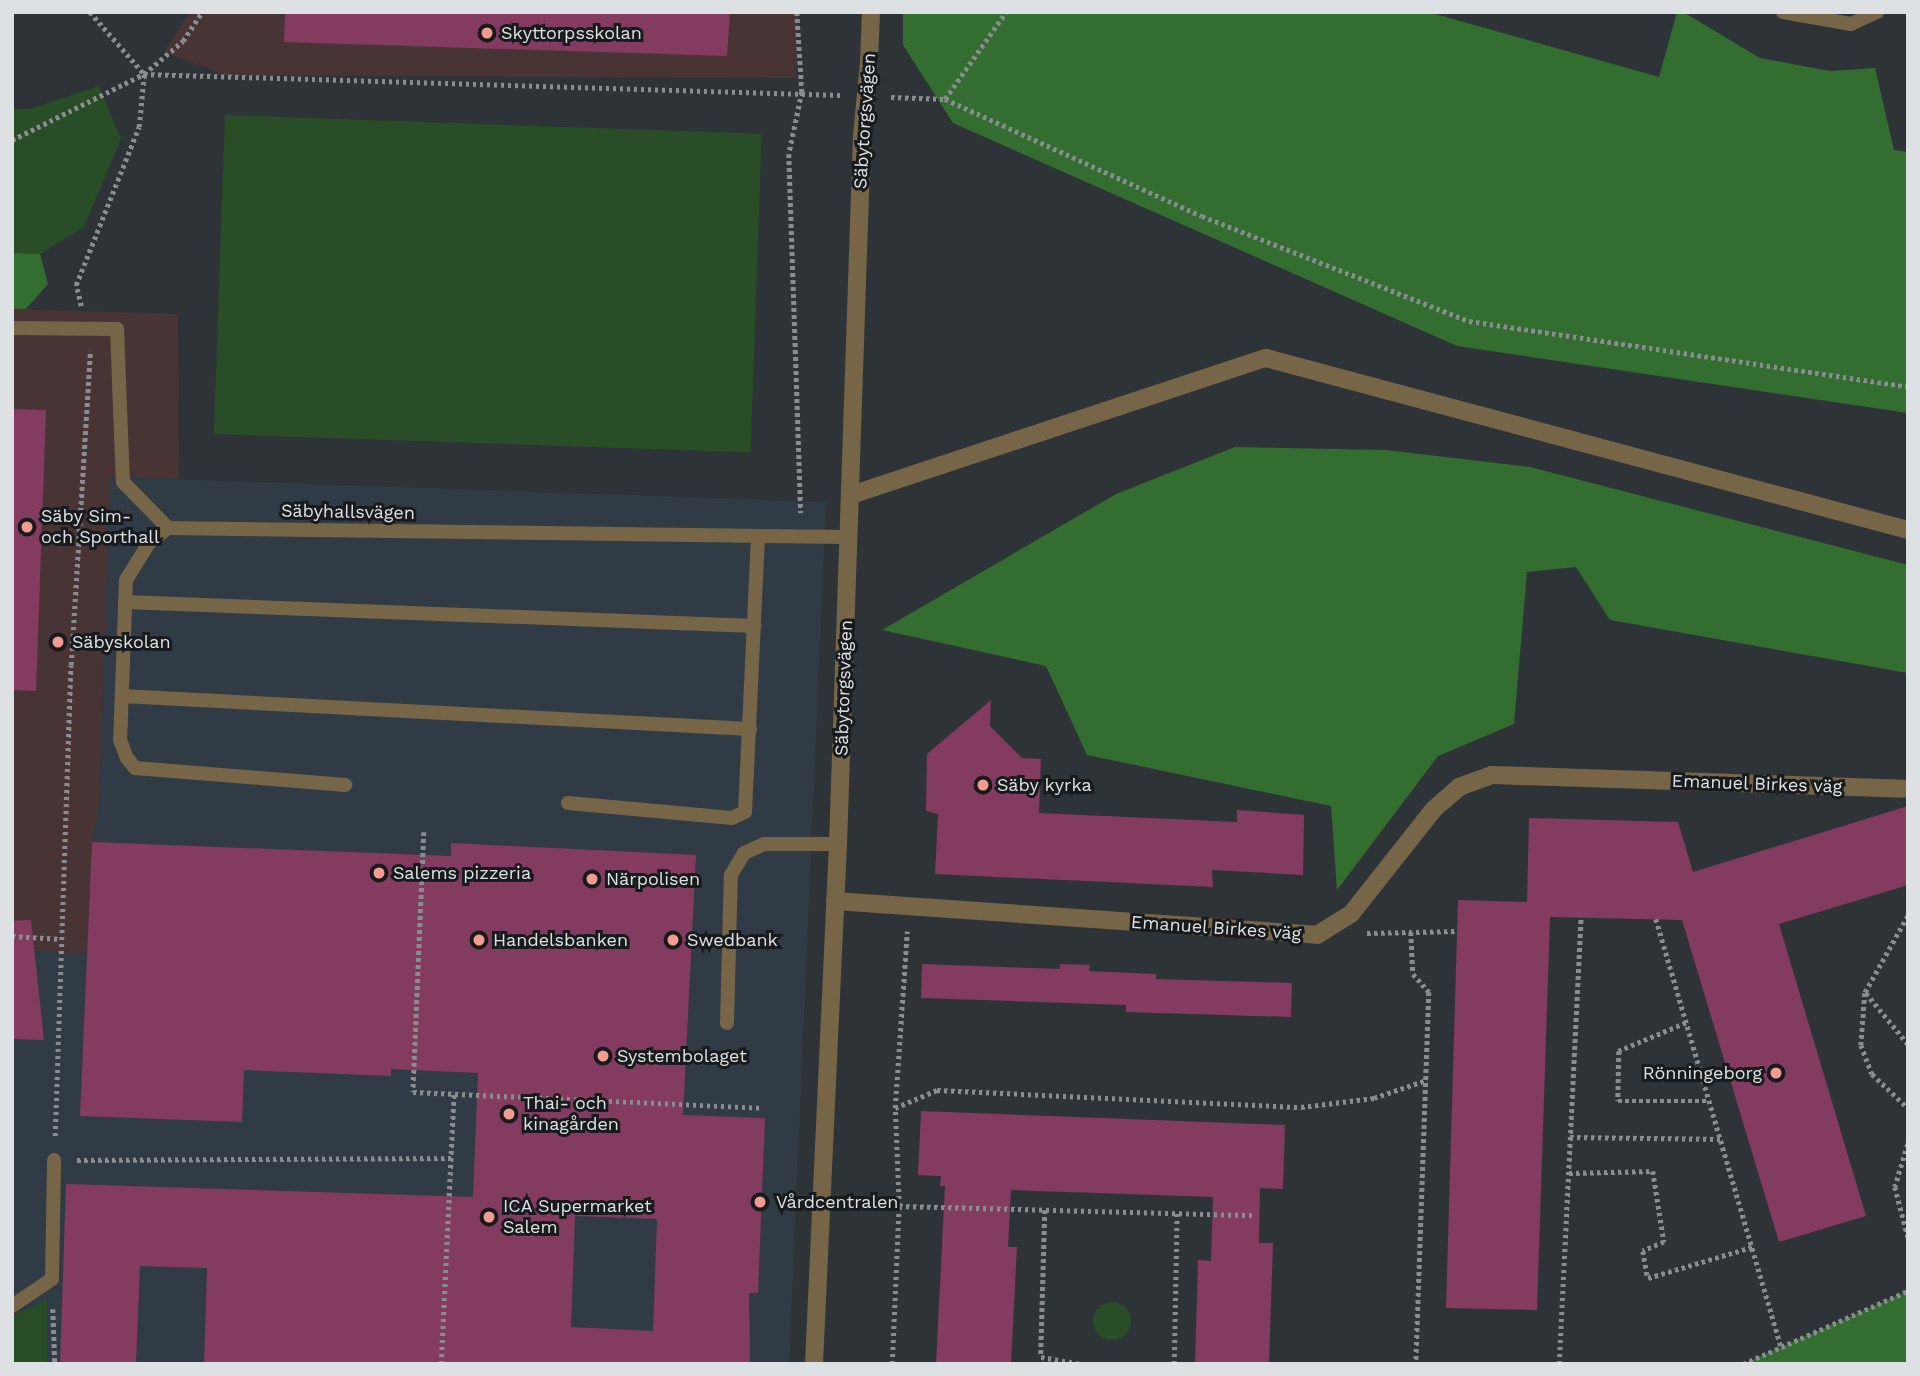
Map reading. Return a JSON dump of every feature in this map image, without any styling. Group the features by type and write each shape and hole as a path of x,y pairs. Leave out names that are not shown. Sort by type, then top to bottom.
{"street":[{"name":"Säbytorgsvägen","path":"814,1364 838,844 862,136 871,12"},
{"path":"851,495 1266,358 1908,530"},
{"name":"Emanuel Birkes väg","path":"835,901 1317,935 1351,914 1442,802 1459,787 1492,775 1906,789"}],"lane":[{"path":"1783,12 1851,24 1877,12"},
{"path":"12,328 117,329 123,482 168,528 149,542 126,580 121,750 135,768 345,785"},
{"name":"Säbyhallsvägen","path":"168,528 802,539 849,537"},
{"path":"568,803 733,818 747,807 758,538"},
{"path":"125,602 755,626"},
{"path":"122,696 750,729"},
{"path":"727,1023 731,875 744,853 764,844 838,844"},
{"path":"12,1306 52,1279 54,1160"}],"path":[{"path":"90,12 144,74 139,127 76,285 91,328 71,665 54,1160 451,1158"},
{"path":"12,140 144,74 183,41 202,12"},
{"path":"797,12 802,93 789,154 802,539"},
{"path":"946,99 1006,12"},
{"path":"144,74 851,95"},
{"path":"888,97 946,99 1202,216 1469,321 1908,387"},
{"path":"424,832 413,1092 763,1108"},
{"path":"892,1364 900,1206 895,1108 909,908"},
{"path":"1908,916 1866,993 1861,1045 1872,1074 1908,1108"},
{"path":"1559,1364 1581,917"},
{"path":"1656,919 1781,1347"},
{"path":"1317,935 1457,931"},
{"path":"1411,932 1413,974 1429,992 1416,1364"},
{"path":"12,936 61,939"},
{"path":"1866,993 1908,1044"},
{"path":"1686,1023 1619,1051 1618,1101 1709,1101"},
{"path":"895,1108 937,1090 1301,1107 1374,1098 1427,1080"},
{"path":"441,1364 454,1093"},
{"path":"1570,1137 1720,1139"},
{"path":"1908,1144 1895,1187 1908,1237"},
{"path":"1569,1173 1653,1171 1664,1242 1643,1251 1648,1278 1752,1247"},
{"path":"900,1206 1253,1215"},
{"path":"1045,1210 1040,1361 1079,1364"},
{"path":"1174,1364 1177,1213"},
{"path":"52,1279 55,1364"},
{"path":"1743,1364 1908,1290"}],"shaded area":[{"name":"Skyttorpsskolan","path":"190,12 798,12 796,78 226,75 164,52"},
{"name":"Säbyskolan","path":"12,309 178,314 179,479 110,477 99,805 92,842 87,954 12,950"},
{"path":"110,477 826,502 789,1364 12,1364 12,950 87,954 92,842 99,805"}],"green space":[{"path":"903,12 1428,12 1659,77 1677,12 1683,12 1760,58 1830,71 1875,68 1894,150 1908,152 1908,413 1457,346 953,123 903,45"},
{"path":"99,86 121,139 84,227 40,254 12,253 12,109 30,109"},
{"path":"225,115 762,134 751,453 214,434"},
{"path":"12,253 40,254 48,284 26,309 12,309"},
{"path":"1235,447 1386,450 1530,467 1908,565 1908,673 1610,620 1576,567 1527,572 1514,724 1438,756 1337,890 1331,806 1087,755 1046,666 882,630 1116,494"},
{"path":"1908,1291 1908,1364 1743,1364 1781,1347"},
{"path":"47,1300 47,1364 12,1364 12,1316"},
{"path":"1112,1302 1125,1308 1131,1321 1125,1334 1112,1340 1099,1334 1093,1321 1099,1308"}],"building":[{"path":"285,12 730,12 727,56 284,42"},
{"name":"Säby Sim- och Sporthall","path":"12,409 46,410 36,691 12,690"},
{"name":"Säby kyrka","path":"991,700 990,726 1022,758 1041,759 1039,813 1237,822 1237,810 1304,815 1303,875 1212,870 1213,887 935,874 938,814 926,811 927,754"},
{"name":"Rönningeborg","path":"1908,806 1908,885 1779,924 1866,1216 1779,1242 1682,920 1550,917 1537,1310 1446,1308 1458,900 1527,902 1529,818 1678,822 1693,872"},
{"path":"92,842 451,856 451,843 696,855 683,1115 765,1118 758,1293 749,1293 750,1364 204,1364 207,1268 140,1266 136,1364 60,1364 66,1184 473,1197 478,1073 391,1069 391,1076 244,1070 242,1122 80,1116","holes":["575,1216 657,1219 653,1331 571,1327"]},
{"path":"31,920 44,1040 12,1039 12,921"},
{"path":"922,964 1060,969 1060,964 1090,965 1089,971 1156,974 1156,979 1292,983 1291,1017 1126,1012 1126,1005 921,998"},
{"path":"921,1111 1285,1125 1283,1189 1260,1188 1259,1243 1273,1243 1269,1364 1195,1364 1198,1260 1211,1261 1213,1197 1011,1190 1008,1247 1017,1247 1011,1364 936,1364 945,1186 940,1186 941,1176 918,1175"}],"place":[{"name":"Skyttorpsskolan","path":"487,33"},
{"name":"Säby Sim- och Sporthall","path":"27,527"},
{"name":"Säbyskolan","path":"58,642"},
{"name":"Säby kyrka","path":"983,785"},
{"name":"Salems pizzeria","path":"379,873"},
{"name":"Närpolisen","path":"592,879"},
{"name":"Handelsbanken","path":"479,940"},
{"name":"Swedbank","path":"673,940"},
{"name":"Systembolaget","path":"603,1056"},
{"name":"Rönningeborg","path":"1776,1073"},
{"name":"Thai- och kinagården","path":"509,1114"},
{"name":"Vårdcentralen","path":"760,1202"},
{"name":"ICA Supermarket Salem","path":"489,1217"}]}
